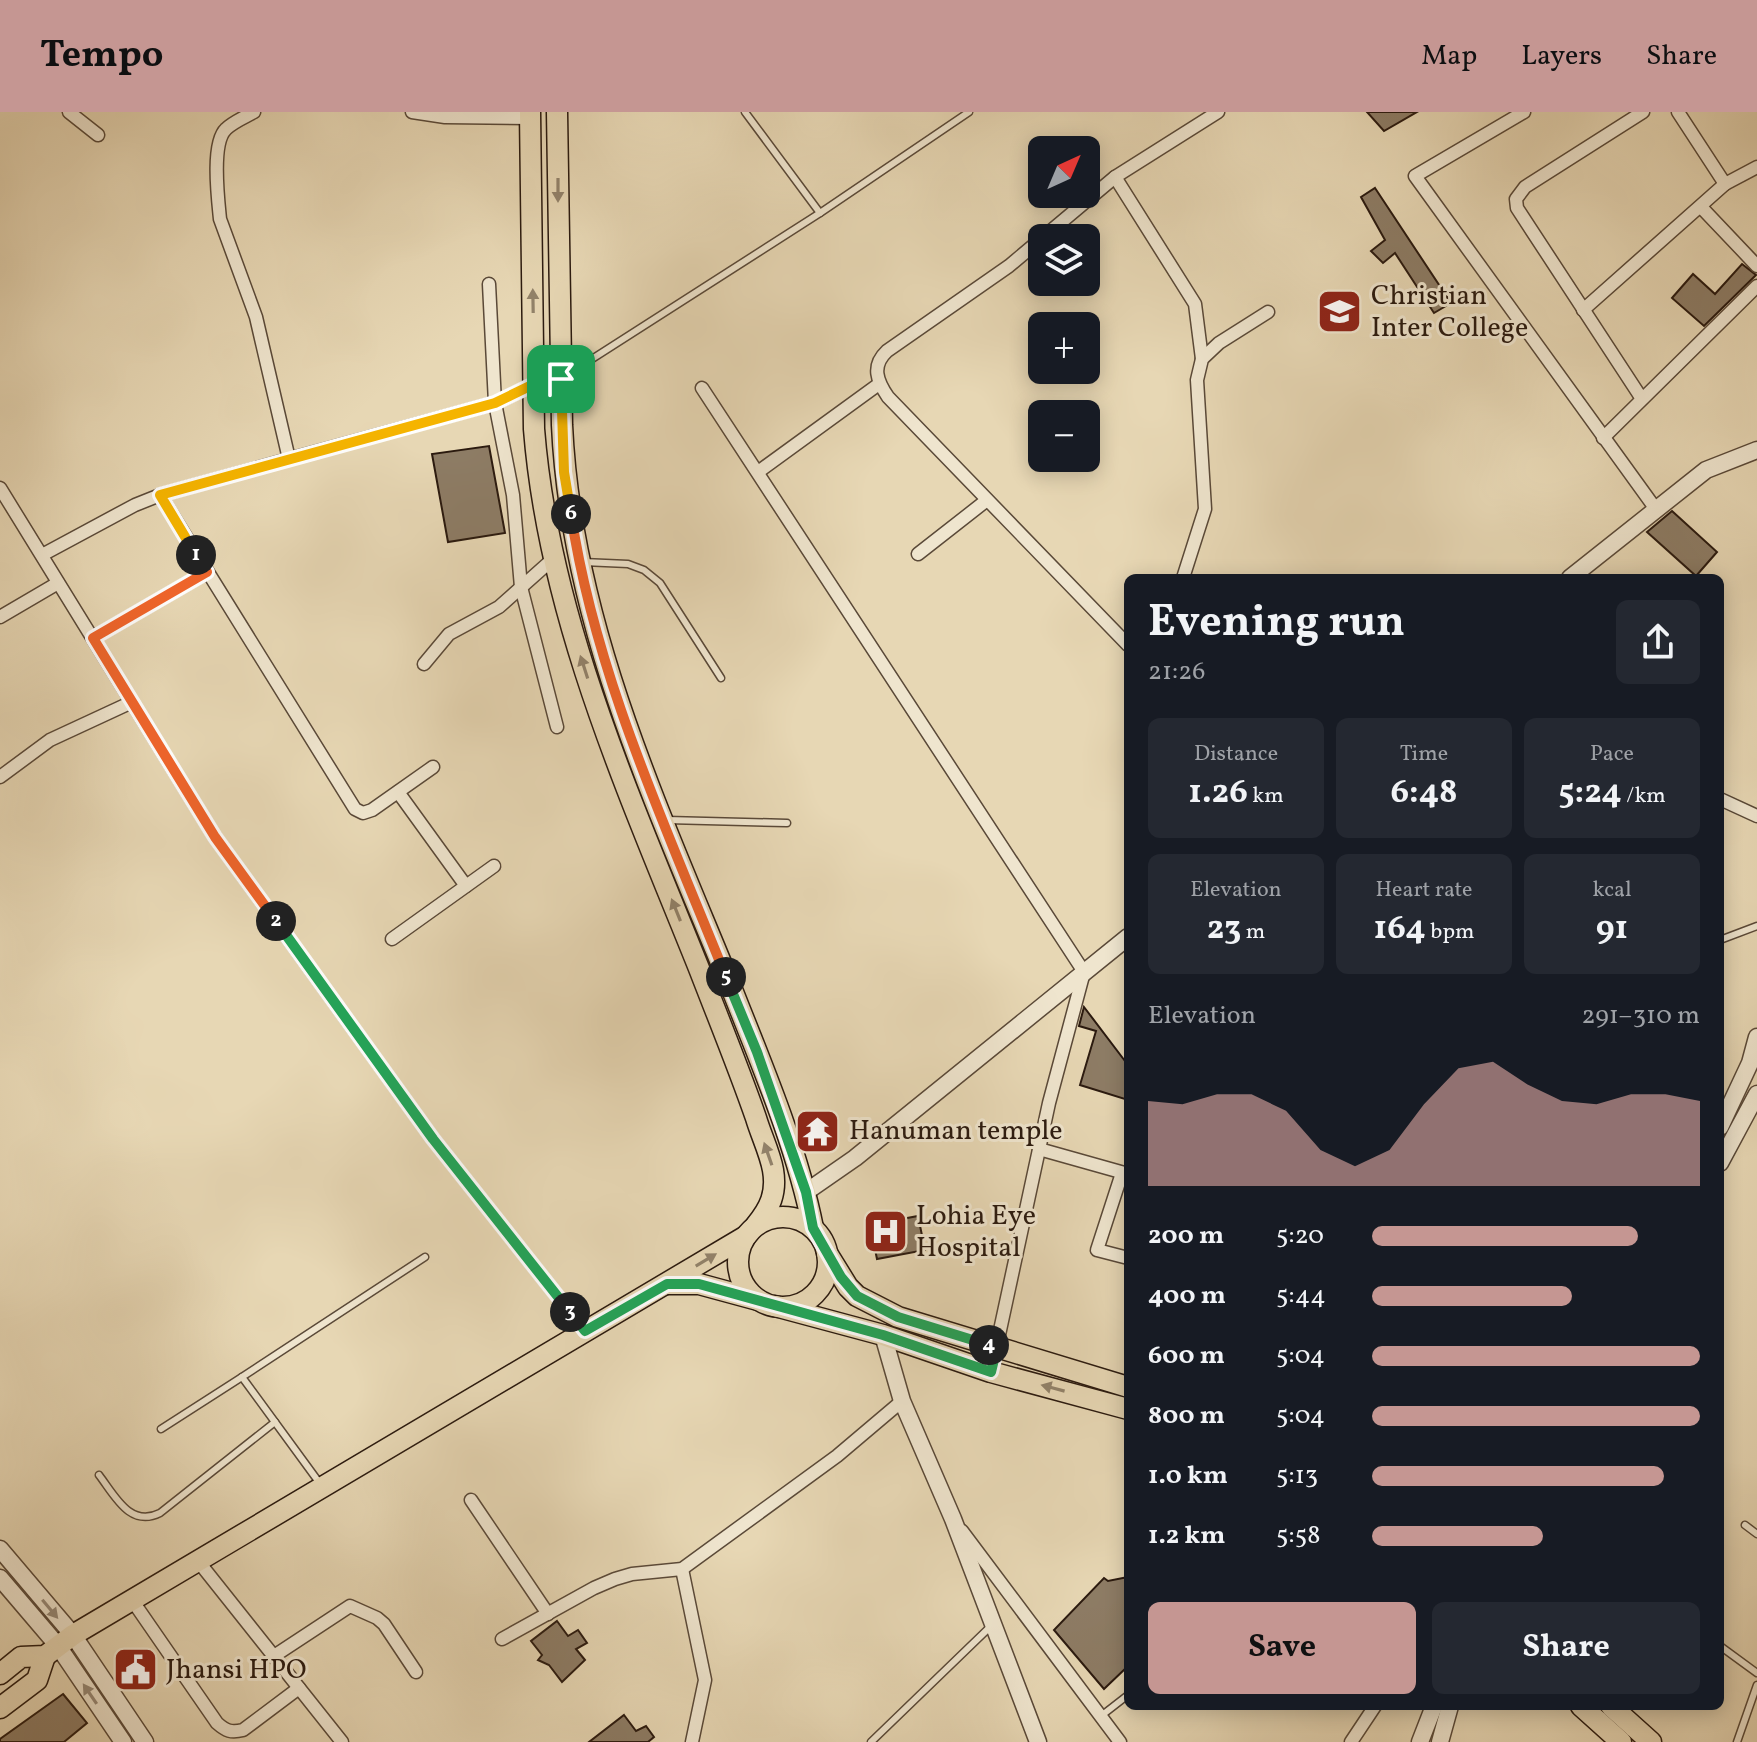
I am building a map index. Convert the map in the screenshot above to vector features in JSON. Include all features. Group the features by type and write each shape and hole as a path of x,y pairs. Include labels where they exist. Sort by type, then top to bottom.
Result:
{"main road":[{"path":"557,112 564,472 581,562 595,623 629,735 757,1052 806,1192 813,1228 848,1287 870,1303 898,1317 1124,1386"},
{"path":"530,115 534,429 538,480 571,625 609,742 740,1071 773,1169 775,1192 769,1209 751,1230 740,1250 738,1265 742,1280 750,1292 769,1303 790,1306 815,1293 824,1281 828,1267 827,1253"},
{"path":"0,1674 21,1657 59,1646 667,1284 770,1219 785,1216 800,1219 813,1228"},
{"path":"667,1284 699,1284 883,1335 991,1372 1124,1408"},
{"path":"0,1708 37,1680 59,1646"},
{"path":"1585,1710 1621,1742"},
{"path":"1615,1710 1651,1742"}],"street":[{"path":"69,112 98,135"},
{"path":"254,112 224,130 218,143 218,201 220,219 265,348 289,459"},
{"path":"412,112 530,115"},
{"path":"1124,641 888,397 879,384 876,368 887,351 1009,266 1115,177 1218,112"},
{"path":"1524,112 1415,176 1655,508"},
{"path":"1642,399 1517,208 1516,199 1525,187 1643,112"},
{"path":"1678,112 1725,184"},
{"path":"1583,310 1725,184 1757,167"},
{"path":"1115,177 1191,296 1199,320 1202,359 1197,380 1205,509 1184,574"},
{"path":"1701,207 1757,266"},
{"path":"489,284 495,403 513,495 521,587 557,727"},
{"path":"1603,438 1757,286"},
{"path":"1202,359 1219,343 1268,312"},
{"path":"42,555 135,505 160,495 495,403 534,384 561,379"},
{"path":"758,472 879,384"},
{"path":"702,388 1084,972 1039,1149 991,1372"},
{"path":"1575,574 1706,470 1757,450"},
{"path":"0,488 224,849 433,1139 585,1331"},
{"path":"160,495 355,809 363,813 372,810 433,767"},
{"path":"918,554 987,500"},
{"path":"424,664 449,634 499,607 554,558"},
{"path":"93,638 207,572"},
{"path":"0,617 58,583"},
{"path":"0,777 50,740 132,702"},
{"path":"398,792 466,886"},
{"path":"1724,801 1757,816"},
{"path":"392,939 494,866"},
{"path":"806,1192 855,1158 1124,940"},
{"path":"1724,1118 1750,1063 1757,1037"},
{"path":"1724,1156 1757,1094"},
{"path":"1039,1149 1124,1174"},
{"path":"1124,1177 1097,1250 1124,1257"},
{"path":"883,1335 902,1401 953,1519 1038,1742"},
{"path":"502,1639 615,1579 632,1574 682,1569 837,1456 902,1401"},
{"path":"471,1500 548,1614"},
{"path":"953,1519 1120,1742"},
{"path":"0,1549 123,1742"},
{"path":"198,1561 342,1742"},
{"path":"682,1569 705,1680 692,1742"},
{"path":"0,1578 145,1742"},
{"path":"132,1600 224,1730 233,1733 243,1730 299,1688"},
{"path":"274,1656 350,1606 384,1624 416,1672"},
{"path":"1351,1742 1372,1710"},
{"path":"1420,1742 1432,1710"},
{"path":"1440,1742 1449,1710"}],"lane":[{"path":"745,112 820,213"},
{"path":"561,379 820,213 969,112"},
{"path":"581,562 628,564 644,570 660,583 721,678"},
{"path":"663,820 787,823"},
{"path":"1724,938 1757,926"},
{"path":"161,1429 425,1257"},
{"path":"242,1377 323,1487"},
{"path":"99,1475 128,1513 138,1518 150,1518 275,1422"},
{"path":"1745,1525 1757,1534"},
{"path":"871,1742 993,1624"},
{"path":"1724,1649 1757,1673"},
{"path":"1737,1742 1757,1685"},
{"path":"1101,1716 1124,1698"}],"building":[{"path":"1367,112 1417,112 1384,131"},
{"path":"1375,188 1451,303 1434,313 1395,253 1383,263 1371,251 1385,240 1361,197"},
{"path":"1742,264 1756,275 1704,326 1672,298 1693,274 1715,294"},
{"path":"489,446 505,533 448,542 432,454"},
{"path":"1672,511 1717,552 1698,574 1694,574 1647,532"},
{"path":"1084,1007 1124,1060 1124,1099 1080,1085 1096,1031 1079,1026"},
{"path":"918,1216 925,1250 877,1259 870,1225"},
{"path":"1104,1578 1108,1581 1124,1578 1124,1670 1104,1689 1054,1630"},
{"path":"557,1621 568,1636 578,1630 587,1643 576,1649 585,1660 562,1682 549,1665 538,1660 542,1655 531,1641"},
{"path":"63,1694 87,1723 64,1742 0,1742 0,1739"},
{"path":"624,1715 636,1731 646,1726 654,1737 648,1742 589,1742"}],"place":[{"name":"Christian Inter College","path":"1340,312"},
{"name":"Hanuman temple","path":"818,1131"},
{"name":"Lohia Eye Hospital","path":"885,1232"},
{"name":"Jhansi HPO","path":"135,1670"}],"route":[{"path":"561,379 564,472 573,531 595,623 629,735 757,1052 806,1192 813,1228 841,1277 857,1296 898,1317 997,1347 991,1372 883,1335 699,1284 667,1284 585,1331 433,1139 215,837 93,638 207,572 160,495 495,403 534,384 561,379"}]}
